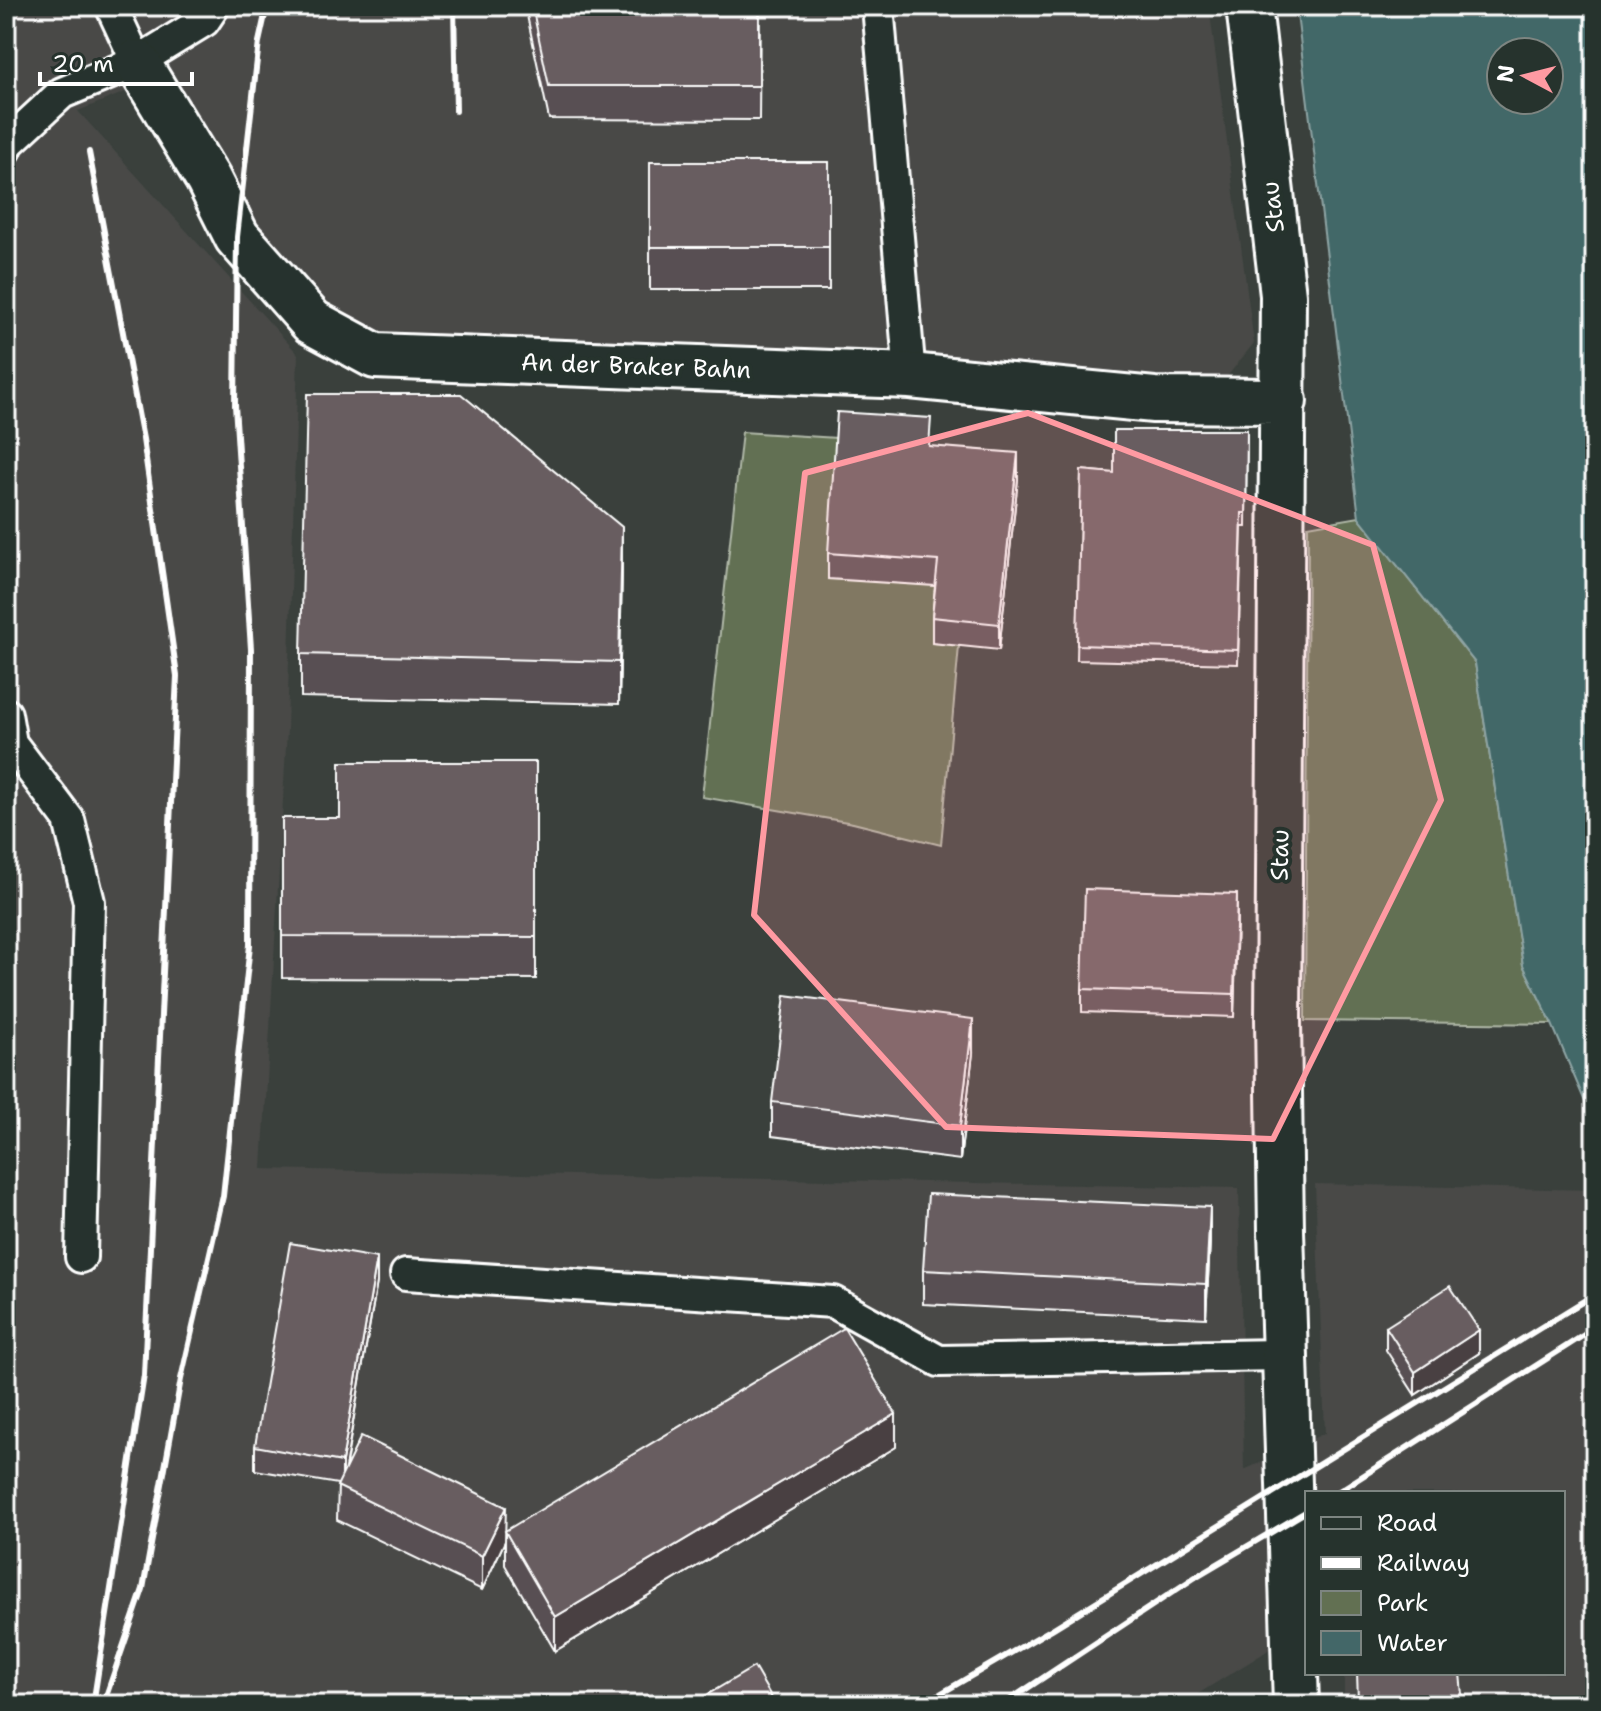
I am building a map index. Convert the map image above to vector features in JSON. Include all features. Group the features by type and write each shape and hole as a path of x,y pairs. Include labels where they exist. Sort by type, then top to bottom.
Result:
{"street":[{"name":"Stau","path":"1249,6 1283,295 1278,1020 1296,1705"},
{"name":"An der Braker Bahn","path":"137,62 208,179 237,237 312,322 375,356 910,376 1154,400 1284,401"}],"lane":[{"path":"111,6 137,62"},
{"path":"6,149 8,143 62,93 137,62 204,21 214,6"},
{"path":"878,6 910,376"},
{"path":"6,714 11,743 69,820 89,902 81,1257"},
{"path":"406,1274 833,1302 939,1361 1285,1355"}],"highlighted area":[{"path":"1028,413 1373,545 1441,800 1273,1139 946,1127 754,915 805,473"}],"shaded area":[{"path":"6,6 1209,6 1254,343 1226,378 385,340 323,310 216,248 133,89 78,111 298,354 287,730 262,1169 1239,1188 1244,1470 1325,1433 1315,1184 1595,1190 1595,1705 1344,1705 1344,1675 1565,1675 1565,1491 1305,1491 1305,1623 1180,1705 6,1705"}],"green space":[{"path":"742,432 837,438 940,572 959,646 941,845 853,823 702,797"},
{"path":"1359,517 1475,663 1523,965 1552,1024 1305,1021 1308,526"}],"water":[{"path":"1296,6 1595,6 1595,1160 1586,1104 1523,965 1475,663 1359,517"}],"building":[{"path":"532,6 759,6 759,86 549,86"},
{"path":"650,162 829,162 829,247 650,247"},
{"path":"307,394 461,394 622,527 619,662 301,654"},
{"path":"837,412 931,418 929,446 1018,453 999,624 932,617 938,561 828,553"},
{"path":"1114,430 1247,430 1238,650 1077,645 1081,470 1114,473"},
{"path":"340,762 536,762 536,937 282,936 282,818 340,818"},
{"path":"1085,889 1237,894 1234,994 1082,989"},
{"path":"785,995 973,1019 960,1126 772,1102"},
{"path":"928,1194 1210,1207 1206,1284 923,1270"},
{"path":"290,1243 377,1258 342,1462 255,1446"},
{"path":"1450,1286 1479,1330 1415,1372 1386,1327"},
{"path":"844,1328 896,1414 555,1617 505,1531"},
{"path":"361,1436 506,1507 482,1556 337,1486"},
{"path":"754,1667 776,1705 690,1705"},
{"path":"1357,1675 1460,1675 1462,1695 1453,1705 1363,1705 1358,1700"}],"railway":[{"path":"103,1705 143,1589 181,1379 223,1196 250,945 251,649 235,405 237,237 259,42 267,6"},
{"path":"454,6 456,111"},
{"path":"89,152 143,439 177,676 144,1375 93,1705"},
{"path":"921,1705 1052,1629 1595,1294"},
{"path":"1339,1491 1595,1328"},
{"path":"1002,1705 1197,1576 1305,1512"}]}
